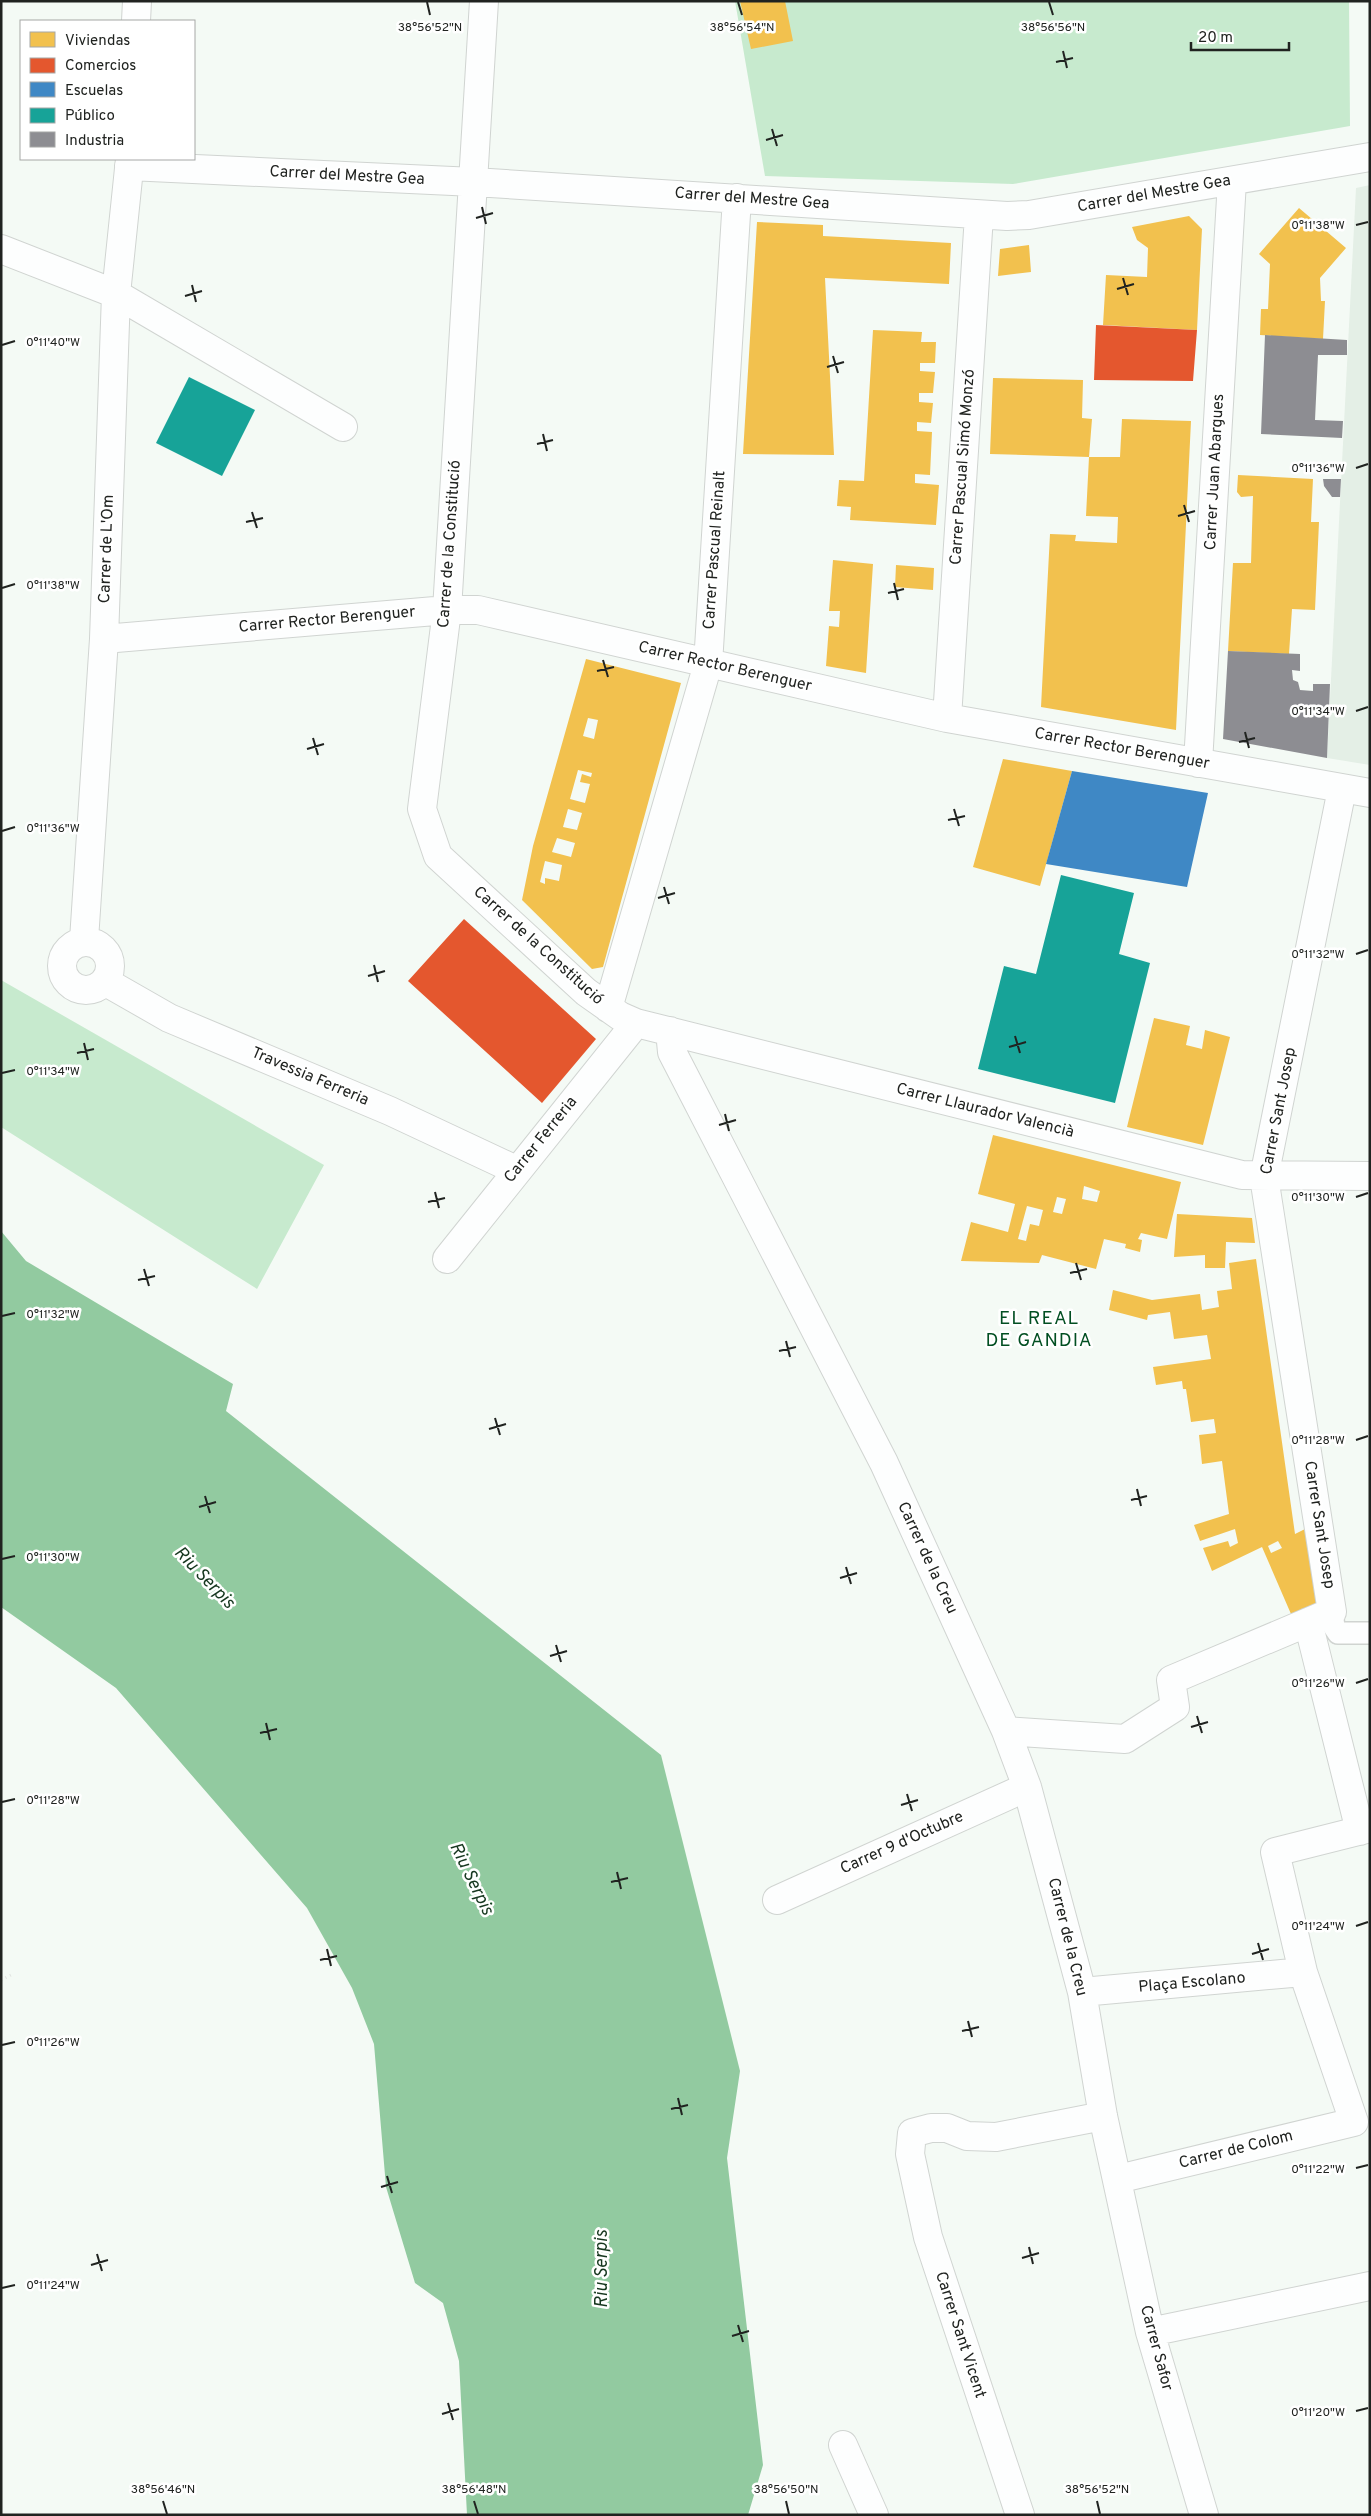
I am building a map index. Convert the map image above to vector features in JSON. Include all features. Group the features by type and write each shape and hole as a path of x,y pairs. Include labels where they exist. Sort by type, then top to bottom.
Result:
{"street":[{"path":"136,20 137,1"},
{"name":"Carrer de la Constitució","path":"484,1 447,610 422,809 438,856 586,992 608,1008"},
{"name":"Carrer del Mestre Gea","path":"130,162 737,198 979,215 1029,215 1370,157"},
{"name":"Carrer de L'Om","path":"84,940 104,640 116,294 130,162"},
{"name":"Carrer Juan Abargues","path":"1198,763 1232,181"},
{"name":"Carrer Pascual Reinalt","path":"608,1008 708,664 737,198"},
{"name":"Carrer Pascual Simó Monzó","path":"947,718 979,215"},
{"path":"1,249 116,294 343,427"},
{"name":"Carrer Rector Berenguer","path":"104,640 447,610 478,610 947,718 1370,793"},
{"name":"Carrer Sant Josep","path":"1332,1612 1264,1176 1342,789"},
{"path":"84,940 103,946 112,964 106,982 88,991 70,985 61,967 67,948 84,940"},
{"name":"Travessia Ferreria","path":"106,982 170,1018 390,1111 516,1170"},
{"name":"Carrer Llaurador Valencià","path":"608,1008 636,1023 1242,1175 1370,1176"},
{"name":"Carrer Ferreria","path":"447,1259 516,1170 636,1023"},
{"name":"Carrer de la Creu","path":"670,1031 672,1052 884,1463 1006,1731 1028,1787 1082,1992 1103,2116 1118,2179"},
{"path":"1006,1731 1125,1739 1175,1707 1171,1680 1332,1612 1334,1627 1338,1632 1370,1632"},
{"path":"1303,1972 1275,1852 1365,1829 1308,1622"},
{"name":"Carrer 9 d'Octubre","path":"777,1900 1028,1787"},
{"name":"Plaça Escolano","path":"1082,1992 1303,1972"},
{"name":"Carrer de Colom","path":"1118,2179 1354,2122 1303,1972"},
{"name":"Carrer Sant Vicent","path":"1020,2515 928,2237 910,2154 912,2133 931,2128 948,2128 968,2136 996,2137 1103,2116"},
{"name":"Carrer Safor","path":"1118,2179 1150,2332 1204,2515"},
{"path":"1150,2332 1370,2286"},
{"path":"843,2445 874,2515"}],"path":[{"path":"1,1980 11,1976"}],"shaded area":[{"path":"735,1 1349,1 1350,126 1013,184 765,176"},
{"path":"1370,185 1370,765 1327,758 1356,188"},
{"path":"1,980 324,1165 257,1289 1,1127"}],"water":[{"name":"Riu Serpis","path":"1,1231 26,1261 233,1384 226,1411 661,1755 740,2071 727,2158 763,2465 748,2515 467,2515 459,2361 443,2303 415,2283 386,2187 374,2044 352,1988 307,1908 116,1688 1,1607"}],"building: Viviendas":[{"path":"740,1 785,1 793,41 751,49"},
{"path":"1299,208 1346,248 1320,278 1321,301 1325,301 1323,339 1260,335 1261,309 1268,309 1270,264 1259,254"},
{"path":"1189,216 1202,229 1197,330 1103,325 1106,275 1147,277 1148,248 1137,240 1132,227"},
{"path":"757,222 823,225 823,236 951,243 949,284 825,278 834,455 743,454"},
{"path":"1029,245 1031,272 998,276 1000,249"},
{"path":"873,330 922,332 921,342 936,342 935,363 920,363 920,371 935,372 933,393 919,393 919,402 933,403 931,423 917,422 917,431 932,432 930,475 915,474 915,483 939,485 936,525 850,520 851,507 837,506 839,480 864,481"},
{"path":"993,378 1083,380 1082,418 1092,419 1089,457 990,454"},
{"path":"1122,419 1191,421 1176,730 1041,707 1050,534 1076,535 1075,541 1117,543 1118,517 1086,516 1089,457 1120,457"},
{"path":"1238,475 1313,479 1311,522 1319,522 1315,610 1292,609 1289,654 1228,651 1233,563 1251,563 1253,496 1241,497 1237,492"},
{"path":"833,560 873,564 866,673 826,666 829,626 839,627 840,611 829,611"},
{"path":"896,565 934,568 933,590 895,587"},
{"path":"586,659 681,683 603,967 592,969 522,900 533,846","holes":["588,718 598,720 594,739 583,736","578,770 592,773 591,777 582,774 580,782 590,784 585,803 570,799","568,809 582,813 577,830 563,827","557,838 575,843 571,857 552,852","545,861 562,865 559,881 545,878 545,884 540,882"]},
{"path":"1003,759 1072,771 1040,886 973,867"},
{"path":"1154,1018 1190,1026 1186,1045 1202,1049 1205,1030 1230,1037 1203,1145 1127,1127"},
{"path":"993,1135 1181,1182 1167,1239 1141,1233 1138,1239 1142,1240 1140,1252 1125,1248 1126,1244 1104,1239 1096,1269 1042,1255 1039,1263 961,1261 971,1222 1008,1232 1015,1204 978,1194","holes":["1084,1186 1100,1191 1097,1202 1082,1199","1057,1197 1066,1199 1062,1214 1053,1212","1027,1206 1043,1210 1039,1226 1030,1224 1026,1241 1018,1239"]},
{"path":"1177,1214 1252,1218 1255,1243 1226,1242 1225,1268 1205,1268 1205,1255 1174,1257"},
{"path":"1256,1259 1295,1534 1307,1528 1321,1601 1291,1614 1262,1547 1212,1571 1203,1548 1228,1541 1230,1547 1238,1543 1235,1529 1200,1541 1194,1525 1229,1514 1222,1461 1202,1464 1199,1435 1216,1433 1214,1419 1191,1422 1186,1389 1183,1389 1182,1381 1156,1385 1153,1367 1211,1359 1207,1335 1174,1339 1170,1312 1148,1315 1147,1320 1109,1310 1113,1290 1152,1300 1200,1294 1202,1310 1219,1307 1217,1291 1232,1289 1229,1263","holes":["1278,1541 1282,1548 1271,1553 1268,1546"]}],"building: Comercios":[{"path":"1096,325 1197,330 1193,381 1094,380"},
{"path":"464,919 596,1039 542,1103 408,981"}],"building: Escuelas":[{"path":"1072,771 1208,793 1187,887 1046,864"}],"building: Público":[{"path":"189,377 255,410 222,476 156,443"},
{"path":"1061,875 1134,893 1119,954 1150,963 1115,1103 978,1069 1004,966 1036,974"}],"building: Industria":[{"path":"1265,335 1347,340 1347,355 1318,355 1315,420 1343,421 1342,438 1261,434"},
{"path":"1323,479 1341,479 1340,497 1332,497 1324,486"},
{"path":"1228,651 1300,654 1300,671 1292,670 1293,680 1298,682 1300,690 1313,691 1313,684 1330,684 1327,758 1223,739"}],"district":[{"name":"EL REAL DE GANDIA","path":"1039,1330"}]}
